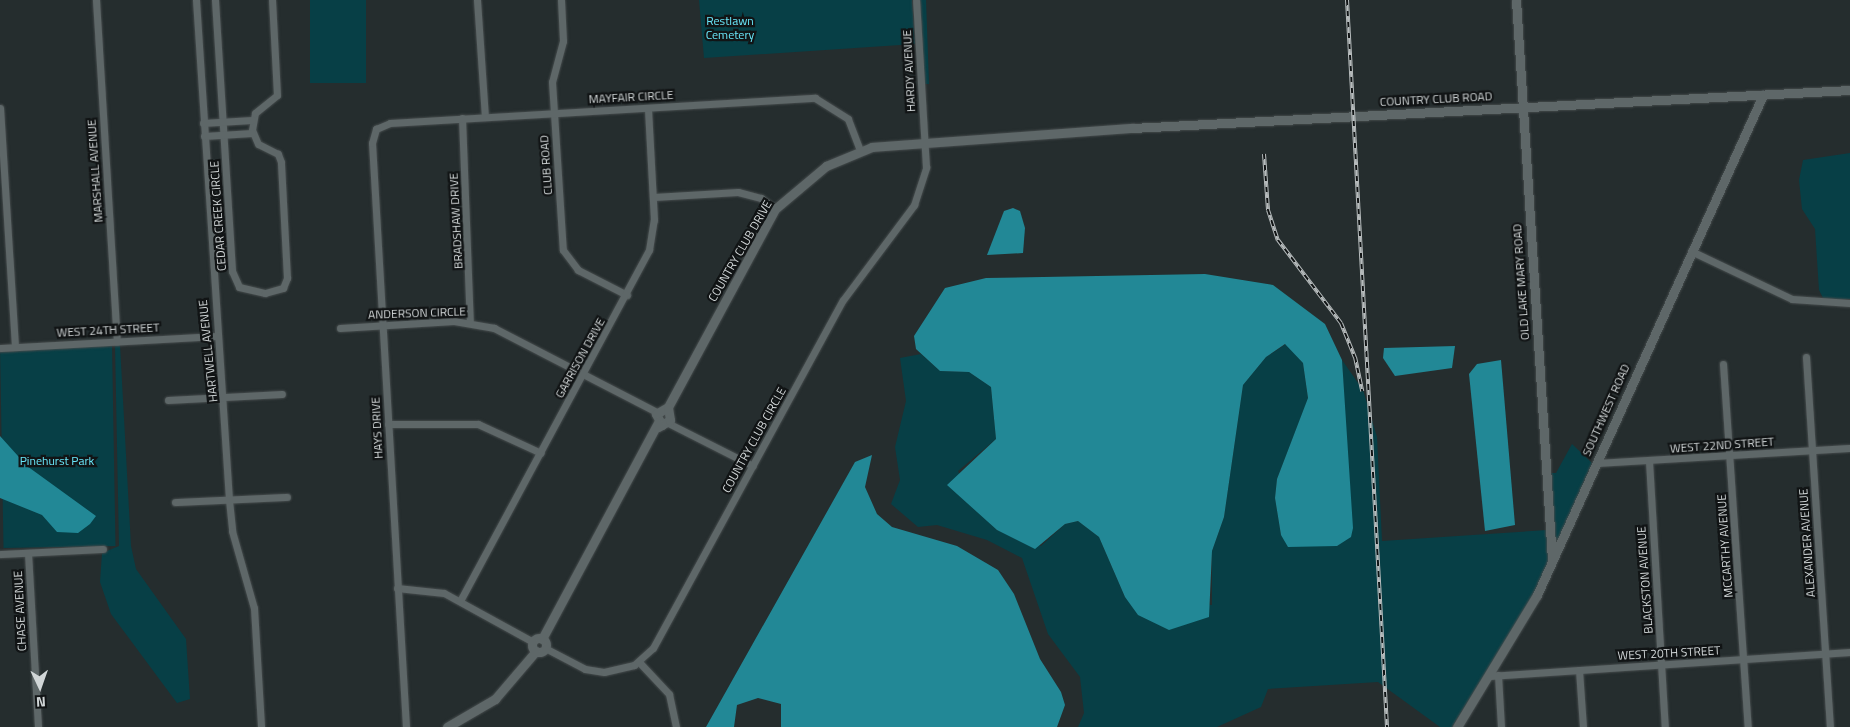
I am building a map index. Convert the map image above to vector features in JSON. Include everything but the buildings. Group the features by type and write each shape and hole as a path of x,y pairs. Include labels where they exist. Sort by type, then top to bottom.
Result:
{"street":[{"name":"MARSHALL AVENUE","path":"96,0 117,341"},
{"name":"HARTWELL AVENUE","path":"196,0 218,336 224,397 229,500 232,531 254,608 261,727"},
{"name":"CEDAR CREEK CIRCLE","path":"215,0 232,271 240,287 265,293 287,284 281,162 278,154 258,144 252,133"},
{"path":"203,123 252,120 277,95 272,0"},
{"path":"477,0 485,117"},
{"name":"CLUB ROAD","path":"561,0 563,41 552,82 563,250 578,270 627,295"},
{"name":"HARDY AVENUE","path":"916,0 924,140"},
{"name":"OLD LAKE MARY ROAD","path":"1516,0 1552,563"},
{"name":"COUNTRY CLUB ROAD","path":"1023,134 1850,90"},
{"name":"SOUTHWEST ROAD","path":"1456,727 1493,676 1522,625 1552,563 1762,95"},
{"name":"MAYFAIR CIRCLE","path":"376,130 390,123 815,98 848,119 860,151"},
{"path":"0,108 15,347"},
{"name":"GARRISON DRIVE","path":"460,601 627,295 649,250 654,197 648,108"},
{"name":"BRADSHAW DRIVE","path":"462,118 470,322"},
{"path":"204,136 252,133 252,120"},
{"name":"HAYS DRIVE","path":"376,130 372,143 406,727"},
{"name":"COUNTRY CLUB DRIVE","path":"538,640 663,417 776,209 808,179 860,151 924,140 1023,134"},
{"name":"COUNTRY CLUB CIRCLE","path":"541,650 585,669 620,670 639,662 653,648 843,300 914,204 926,167 924,140"},
{"path":"654,197 738,192 761,198 776,209"},
{"path":"1691,251 1792,299 1850,302"},
{"name":"ANDERSON CIRCLE","path":"340,328 470,322 517,338 753,466"},
{"name":"WEST 24TH STREET","path":"0,348 218,336"},
{"name":"ALEXANDER AVENUE","path":"1806,357 1830,727"},
{"name":"MCCARTHY AVENUE","path":"1723,364 1748,727"},
{"path":"168,400 282,394"},
{"path":"388,424 478,424 541,453"},
{"name":"WEST 22ND STREET","path":"1596,463 1850,448"},
{"name":"BLACKSTON AVENUE","path":"1648,461 1665,727"},
{"path":"175,502 287,497"},
{"path":"0,554 103,549"},
{"name":"CHASE AVENUE","path":"28,553 38,727"},
{"path":"397,588 432,590 460,601 538,640 541,650 495,699 446,727"},
{"name":"WEST 20TH STREET","path":"1493,676 1850,652"},
{"path":"639,662 669,694 676,727"},
{"path":"1579,670 1583,727"},
{"path":"1493,676 1501,727"}],"green space":[{"path":"310,0 366,0 366,83 310,83"},
{"name":"Restlawn Cemetery","path":"699,0 912,0 915,44 704,58"},
{"path":"920,0 926,0 929,84 924,84"},
{"path":"1850,153 1850,299 1824,300 1819,290 1815,229 1802,209 1799,180 1803,160"},
{"path":"1286,344 1303,363 1308,399 1277,479 1275,498 1281,535 1337,546 1351,536 1342,360 1363,390 1377,437 1382,541 1547,530 1549,561 1532,598 1452,727 1440,727 1378,682 1268,689 1261,707 1217,727 1078,727 1084,713 1080,677 1048,634 1022,558 987,540 937,525 918,527 891,504 900,480 895,447 906,401 900,358 921,354 940,371 969,372 991,387 996,439 958,471 975,509 997,530 1041,546 1065,524 1078,521 1099,537 1125,597 1212,605 1212,551 1224,517 1243,385 1266,357"},
{"name":"Pinehurst Park","path":"112,345 116,546 4,548 0,347"},
{"path":"115,345 120,345 131,546 136,569 186,639 190,699 177,703 111,614 100,582 102,553 119,546"},
{"path":"1572,444 1592,463 1555,548 1551,473 1556,473"}],"shaded area":[{"path":"1013,208 1020,211 1025,228 1023,253 987,255 1004,211"},
{"path":"1205,274 1273,285 1325,324 1342,360 1353,528 1351,537 1337,546 1288,547 1281,535 1275,498 1277,479 1308,398 1303,363 1285,344 1266,357 1243,385 1224,517 1212,551 1209,617 1169,630 1138,615 1125,597 1099,537 1078,521 1065,524 1035,549 997,530 947,485 996,439 991,387 969,372 940,371 916,349 914,336 945,288 986,278"},
{"path":"1455,346 1452,368 1395,376 1383,358 1384,348"},
{"path":"1501,360 1515,525 1485,531 1469,374 1477,364"},
{"path":"0,436 27,466 96,516 90,524 78,533 57,532 42,515 0,498"},
{"path":"872,455 865,487 877,514 892,527 957,546 998,570 1014,594 1040,659 1061,692 1065,705 1057,727 781,727 781,704 758,698 737,705 734,727 706,727 855,462"}],"railway":[{"path":"1347,0 1387,727"},
{"path":"1264,154 1268,210 1278,240 1341,323 1355,357 1362,391"}]}
